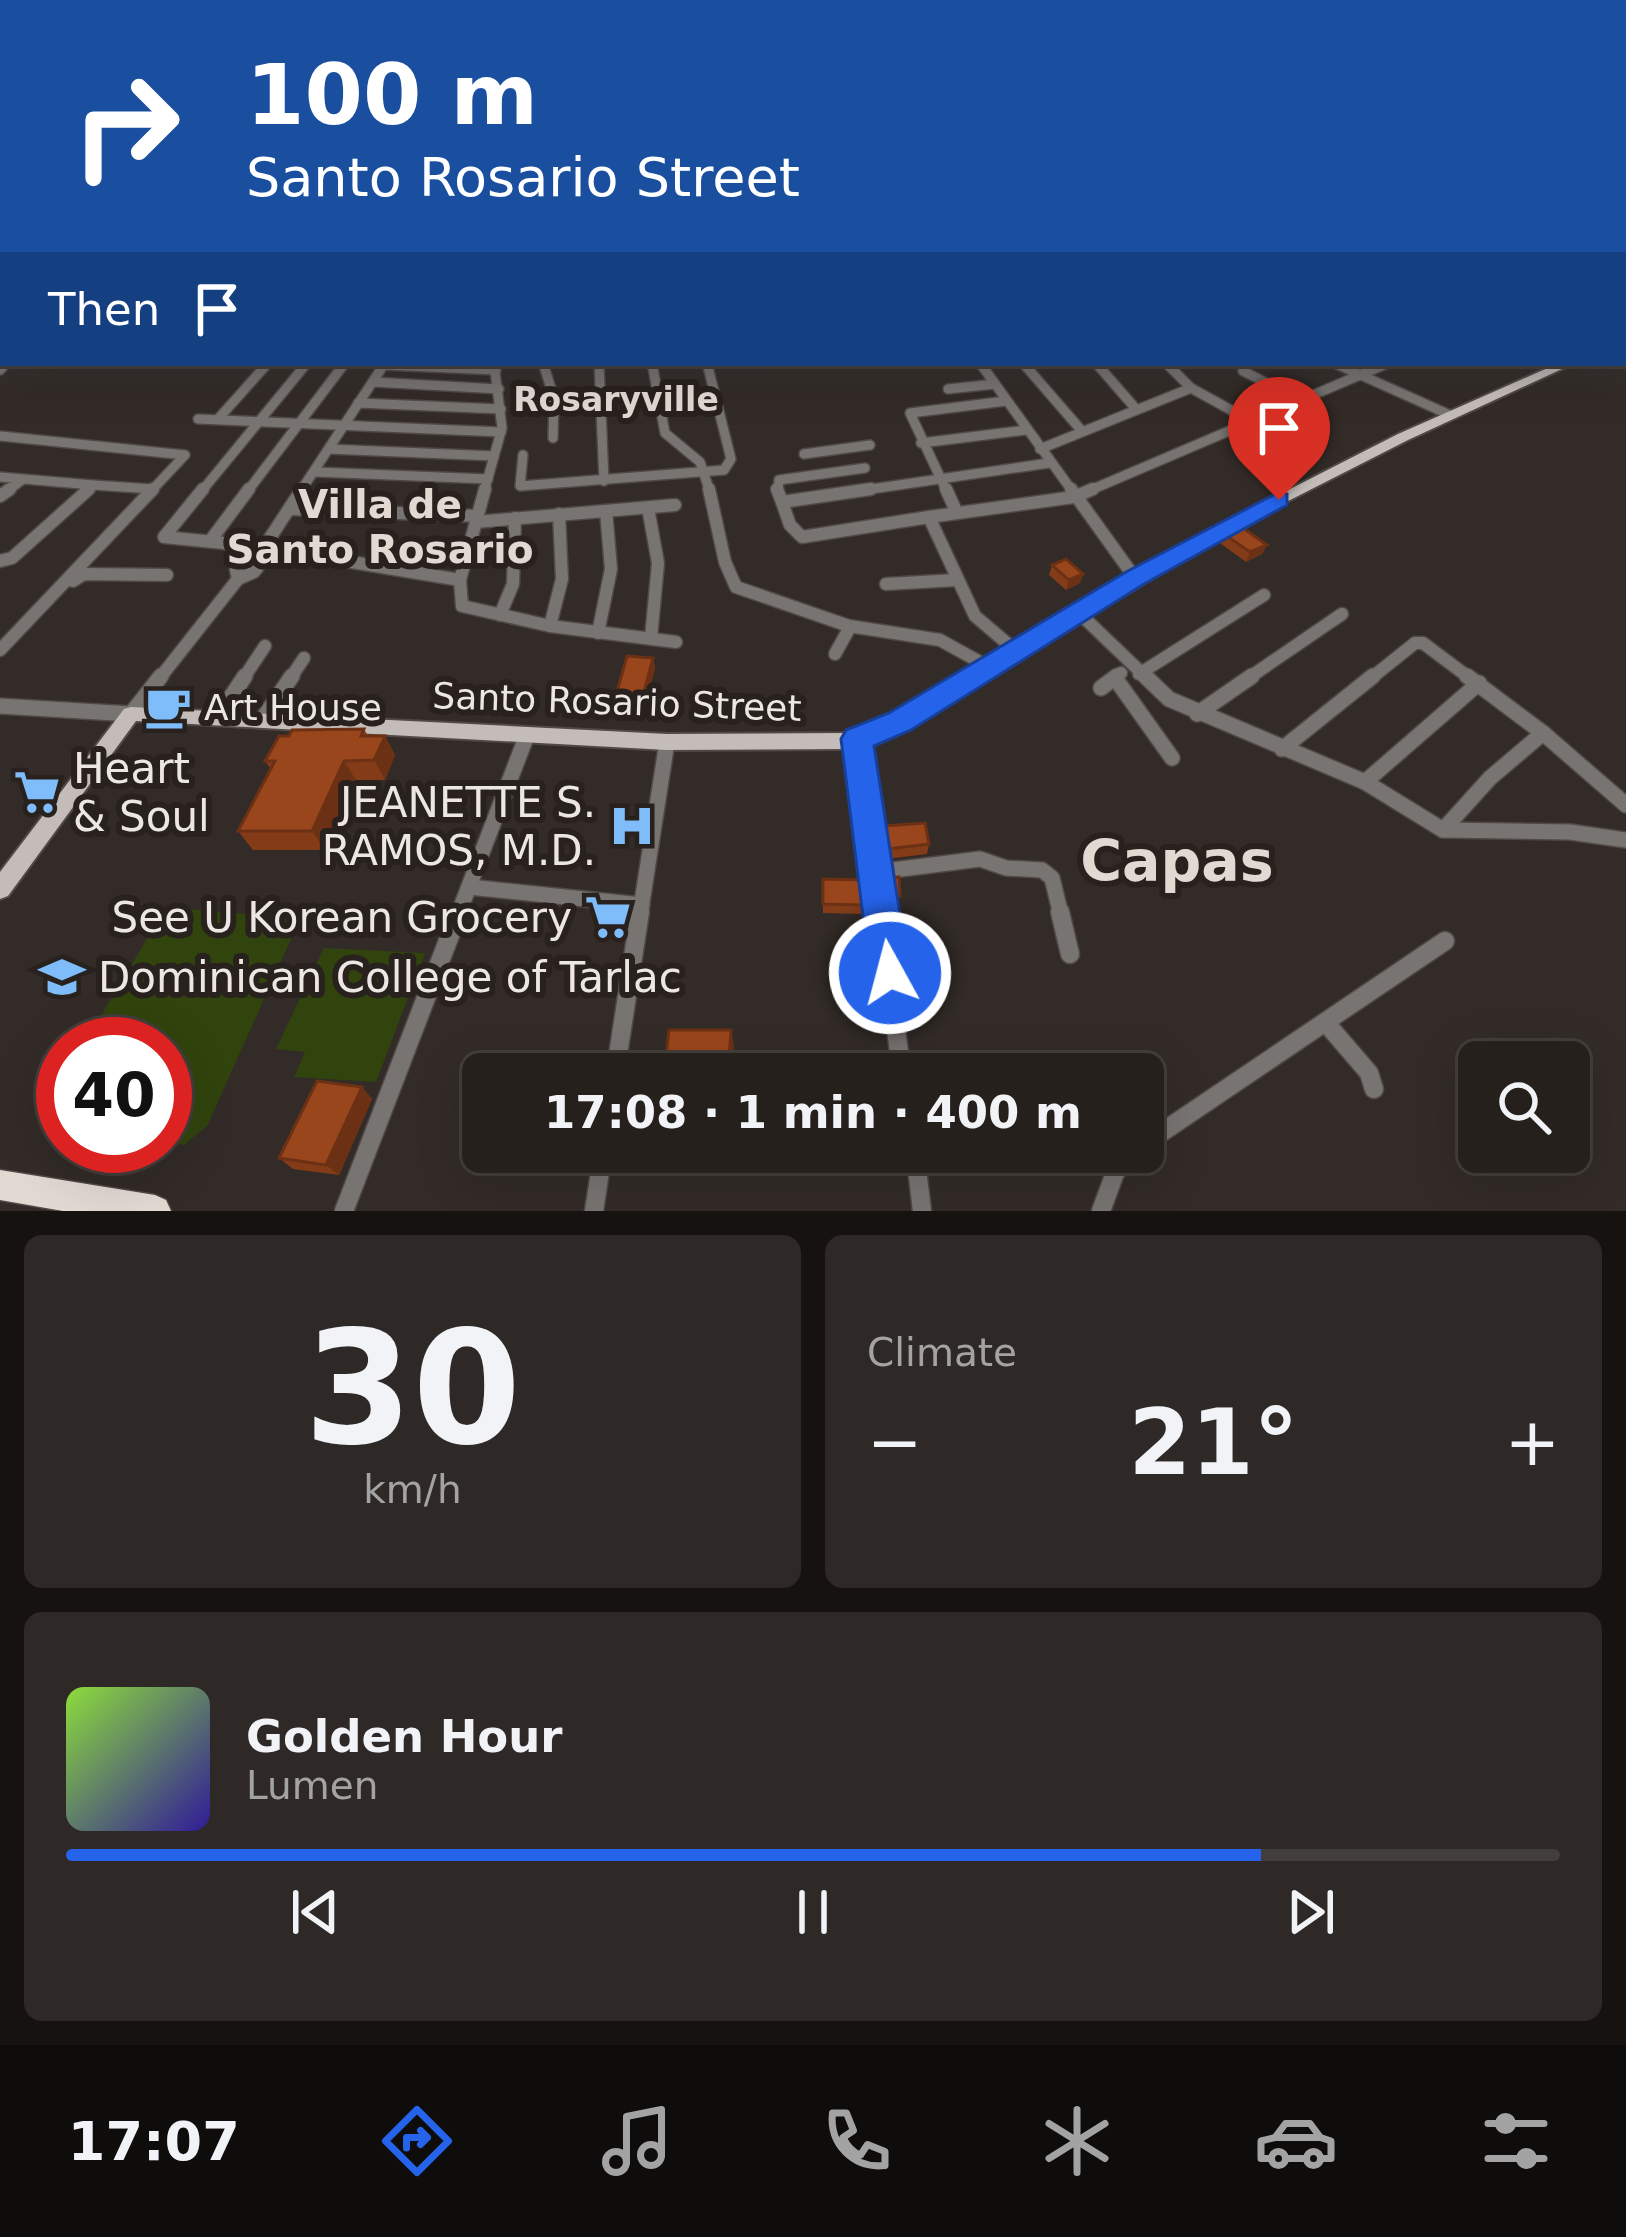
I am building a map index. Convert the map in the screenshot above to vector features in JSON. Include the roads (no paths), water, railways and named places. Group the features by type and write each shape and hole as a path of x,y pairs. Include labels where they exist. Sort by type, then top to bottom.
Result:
{"highway":[{"path":"0,1186 155,1211"}],"main road":[{"name":"Santo Rosario Street","path":"131,714 667,742 857,739 900,722 1234,523 1560,366"},
{"path":"0,889 131,714"}],"street":[{"path":"218,419 265,366"},
{"path":"305,366 163,535 460,580"},
{"path":"210,541 343,366"},
{"path":"131,714 238,579 254,572 263,547 383,366"},
{"path":"495,366 501,432 460,580 462,606 550,626 676,642"},
{"path":"545,366 555,401 554,438"},
{"path":"599,366 604,481"},
{"path":"653,366 664,433 700,462 706,474 724,562 736,587 850,628 938,636 965,648 987,666"},
{"path":"523,455 520,486 724,470 731,459 707,366"},
{"path":"982,366 1135,578"},
{"path":"1026,366 1081,430"},
{"path":"1099,366 1136,409"},
{"path":"1169,366 1191,388 1249,420"},
{"path":"1341,366 1450,415"},
{"path":"865,468 779,480 776,486 796,534 811,538 1074,497 1381,366"},
{"path":"1243,371 1298,399"},
{"path":"373,382 499,389"},
{"path":"948,389 994,384"},
{"path":"1040,448 1191,388"},
{"path":"555,401 604,399"},
{"path":"910,413 1006,401"},
{"path":"358,403 501,410"},
{"path":"901,404 910,413 957,513"},
{"path":"198,419 501,432"},
{"path":"921,442 1026,430"},
{"path":"0,436 185,455 0,650"},
{"path":"804,454 870,445"},
{"path":"329,449 494,456"},
{"path":"831,451 840,471"},
{"path":"782,502 1049,463"},
{"path":"316,472 488,479"},
{"path":"0,477 153,489"},
{"path":"0,496 23,479"},
{"path":"0,560 12,558 93,485"},
{"path":"291,509 477,519 675,505"},
{"path":"648,508 658,563 652,638"},
{"path":"598,633 611,569 606,511"},
{"path":"550,626 562,578 560,514"},
{"path":"929,517 982,626 1015,650"},
{"path":"500,615 513,584 515,518"},
{"path":"57,591 84,574 167,574"},
{"path":"886,584 956,580"},
{"path":"1101,688 1264,595"},
{"path":"1078,612 1168,699 1365,782 1443,830 1570,832 1626,840"},
{"path":"1197,714 1342,614"},
{"path":"835,654 850,628"},
{"path":"1282,749 1415,643 1432,646 1626,805"},
{"path":"217,718 265,646"},
{"path":"262,720 304,658"},
{"path":"1115,678 1172,758"},
{"path":"1365,782 1479,683"},
{"name":"Santo Rosario Street","path":"0,706 131,714"},
{"path":"1443,830 1490,778 1543,733"},
{"path":"344,1211 527,735"},
{"path":"857,739 899,1053"},
{"path":"618,1053 667,742"},
{"path":"877,872 980,860 1006,868 1042,870 1052,878 1070,954"},
{"path":"469,887 642,905"},
{"path":"1164,1130 1445,941"},
{"path":"1326,1023 1369,1073 1374,1090"},
{"path":"594,1211 600,1173"},
{"path":"917,1173 922,1211"},
{"path":"1101,1211 1115,1173"}],"place":[{"name":"Art House","path":"168,707"},
{"name":"Heart & Soul","path":"37,792"},
{"name":"JEANETTE S. RAMOS, M.D.","path":"632,826"},
{"name":"See U Korean Grocery","path":"608,917"},
{"name":"Dominican College of Tarlac","path":"62,977"}],"district":[{"name":"Rosaryville","path":"616,399"},
{"name":"Villa de Santo Rosario","path":"380,526"},
{"name":"Capas","path":"1177,861"}]}
